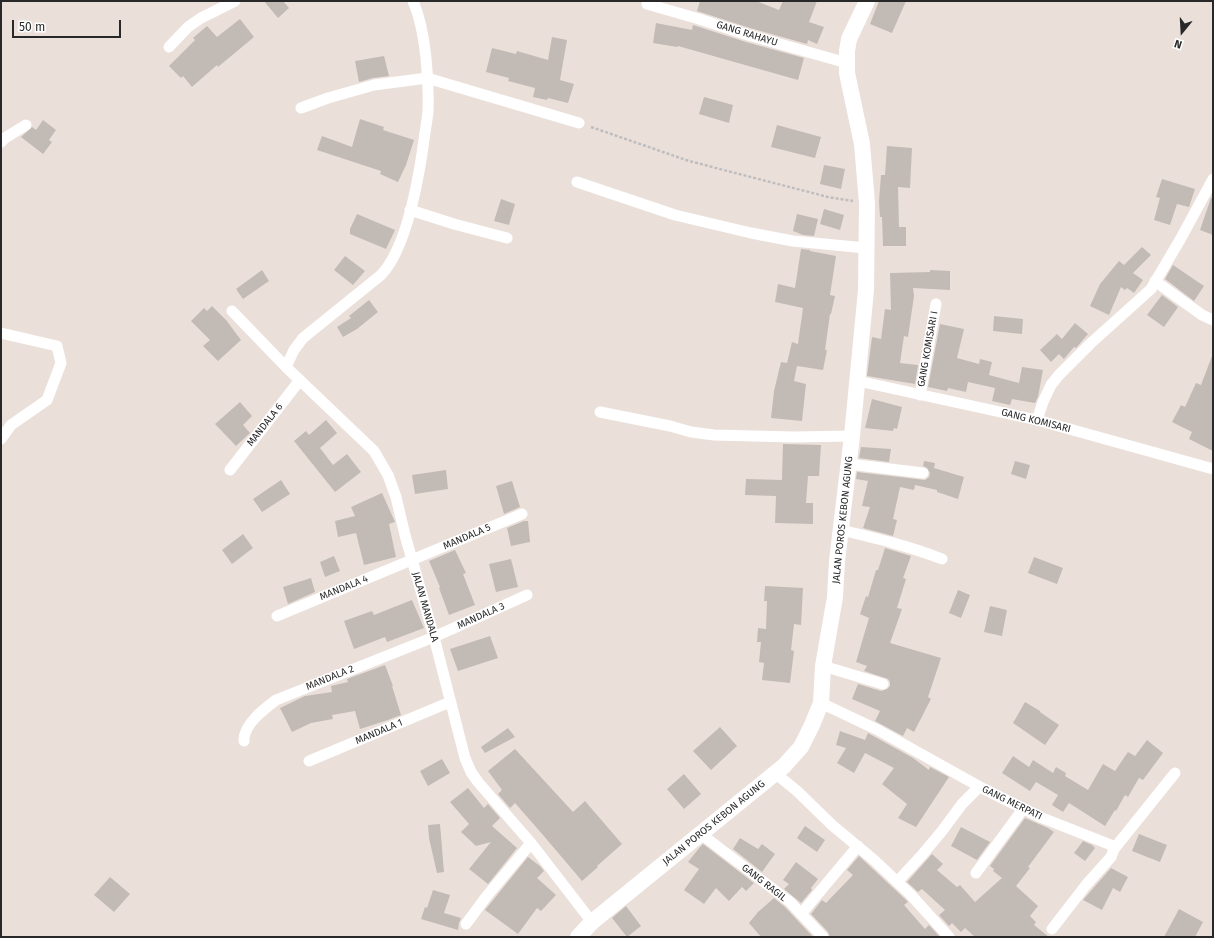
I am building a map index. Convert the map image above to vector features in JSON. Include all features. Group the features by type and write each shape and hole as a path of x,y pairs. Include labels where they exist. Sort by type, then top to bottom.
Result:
{"main road":[{"name":"JALAN POROS KEBON AGUNG","path":"578,937 592,922 784,766 801,748 821,702 824,666 835,597 837,561 858,381 866,290 867,203 862,144 847,73 847,51 849,40 867,1"}],"street":[{"path":"169,47 188,27 201,18 235,1"},
{"path":"286,367 297,344 382,275 396,254 410,210 421,161 428,113 426,58 418,12 413,1"},
{"name":"GANG RAHAYU","path":"647,4 699,19 748,36 847,63"},
{"path":"301,108 328,98 374,85 427,78 579,123"},
{"path":"1,142 26,125"},
{"path":"1037,420 1051,385 1059,375 1091,343 1150,289 1181,238 1213,179"},
{"path":"577,182 675,215 751,233 792,241 866,248"},
{"path":"410,210 454,224 507,238"},
{"path":"1155,281 1213,320"},
{"name":"GANG KOMISARI I","path":"920,394 936,304"},
{"name":"JALAN MANDALA","path":"232,311 286,367 374,451 388,474 396,497 412,561 434,637 465,758 471,772 531,843 592,922"},
{"path":"1,333 57,346 61,363 47,400 11,424 1,439"},
{"name":"MANDALA 6","path":"230,470 300,380"},
{"name":"GANG KOMISARI","path":"858,381 1037,420 1213,469"},
{"path":"600,412 670,426 691,432 714,435 793,437 852,436"},
{"path":"849,464 923,473"},
{"name":"MANDALA 5","path":"412,561 522,514"},
{"path":"841,530 893,542 923,551 942,559"},
{"name":"MANDALA 4","path":"277,616 412,561"},
{"name":"MANDALA 3","path":"434,637 527,595"},
{"name":"MANDALA 2","path":"244,741 244,736 253,720 262,710 276,700 434,637"},
{"path":"824,666 883,684"},
{"name":"MANDALA 1","path":"309,761 450,702"},
{"name":"GANG MERPATI","path":"821,702 878,730 979,787 1040,817 1111,845 1114,849"},
{"path":"775,773 797,791 832,825 858,846 897,882 949,937"},
{"path":"1052,929 1086,885 1111,857 1114,849 1175,773"},
{"path":"897,882 922,856 942,832 962,804 979,787"},
{"path":"976,873 1024,809"},
{"name":"GANG RAGIL","path":"701,834 790,902 823,937"},
{"path":"466,924 486,897 531,843"},
{"path":"801,914 858,846"}],"path":[{"path":"579,123 689,161 828,197 867,203"}],"building":[{"path":"264,1 283,1 289,8 278,18"},
{"path":"700,1 756,1 779,10 783,1 817,1 809,22 824,27 817,44 808,40 807,44 697,11"},
{"path":"879,1 906,1 892,33 870,24"},
{"path":"240,19 254,37 218,67 217,65 192,87 183,76 181,78 169,66 195,40 193,38 207,26 217,37"},
{"path":"656,23 692,30 693,25 804,58 798,80 678,46 653,43"},
{"path":"552,37 567,40 560,80 574,84 568,103 548,98 547,100 533,97 535,88 508,81 509,78 486,72 492,48 516,54 517,51 548,60"},
{"path":"384,56 389,76 359,82 355,61"},
{"path":"704,97 733,105 729,123 699,114"},
{"path":"360,119 384,127 383,130 414,140 406,165 398,182 380,174 381,171 317,150 322,136 352,147"},
{"path":"43,120 56,130 49,140 52,142 43,154 21,137 32,127 36,130"},
{"path":"777,125 821,137 815,158 771,147"},
{"path":"887,146 912,148 910,188 898,187 899,227 906,227 906,246 883,246 882,217 880,217 879,201 881,175 885,175"},
{"path":"824,165 845,169 841,189 820,184"},
{"path":"1162,179 1195,189 1189,207 1177,204 1170,225 1154,220 1160,198 1156,197"},
{"path":"1211,198 1213,198 1213,235 1200,230"},
{"path":"501,199 515,204 509,225 494,221"},
{"path":"824,209 844,215 840,230 820,224"},
{"path":"357,214 395,230 386,249 350,234 350,229"},
{"path":"797,214 818,219 814,236 803,235 793,231"},
{"path":"1142,247 1151,255 1133,273 1143,280 1134,293 1127,288 1125,290 1121,287 1109,315 1090,306 1100,284 1119,261 1124,265"},
{"path":"801,249 836,256 830,295 835,296 830,314 825,350 827,350 823,370 797,366 794,381 806,384 802,421 771,418 774,391 781,362 787,363 792,342 798,344 803,308 775,302 778,284 795,288"},
{"path":"345,256 365,271 353,285 334,270"},
{"path":"1173,265 1204,286 1194,301 1165,279"},
{"path":"262,270 269,281 243,299 236,289"},
{"path":"930,270 950,271 950,290 913,288 914,296 908,337 904,336 900,363 918,365 915,384 867,376 872,337 881,339 885,309 891,310 890,273 930,272"},
{"path":"1162,295 1178,307 1164,327 1147,315"},
{"path":"369,300 378,312 357,329 343,337 337,327 351,318 349,316"},
{"path":"212,306 226,320 241,340 218,361 203,346 210,340 191,321 204,308 207,311"},
{"path":"994,316 1023,319 1022,334 993,331"},
{"path":"1075,323 1088,334 1064,359 1059,354 1051,362 1040,350 1057,334 1062,339"},
{"path":"940,324 964,329 957,358 979,364 980,359 992,362 989,375 1019,383 1022,367 1043,370 1038,397 1035,403 1012,399 1010,405 992,401 995,388 968,382 966,392 948,388 947,391 928,387"},
{"path":"1212,356 1213,451 1189,439 1192,432 1172,422 1181,405 1185,407 1196,383 1201,385"},
{"path":"872,399 902,407 897,429 894,428 893,431 865,428"},
{"path":"240,402 252,416 243,425 250,433 236,446 215,424"},
{"path":"326,420 337,433 320,448 333,465 347,454 361,472 335,492 294,441 306,431 309,435"},
{"path":"783,444 821,445 819,476 808,476 806,503 813,503 813,524 775,523 776,496 745,495 746,479 782,480"},
{"path":"861,447 891,449 889,462 859,458"},
{"path":"924,461 935,463 934,468 964,477 958,499 937,492 937,490 915,485 914,490 900,487 893,519 897,520 893,536 863,528 870,507 862,506 868,481 856,479 857,472 925,480 929,477 930,473 927,468 923,466"},
{"path":"1015,461 1030,465 1026,479 1011,474"},
{"path":"446,470 448,489 415,494 412,475"},
{"path":"281,480 290,494 262,512 253,499"},
{"path":"512,481 520,507 504,514 496,486"},
{"path":"382,493 395,522 389,524 396,557 364,565 356,533 338,537 335,521 355,516 351,507"},
{"path":"524,521 528,521 530,542 511,546 507,528"},
{"path":"243,534 253,548 232,564 222,550"},
{"path":"885,548 911,556 903,578 906,579 897,608 902,609 890,643 941,658 928,697 931,699 914,732 907,728 903,736 875,721 880,711 852,699 858,684 881,691 890,686 888,679 864,671 867,666 856,662 869,618 860,614 866,596 868,597 876,570 878,570"},
{"path":"455,550 466,573 463,574 475,605 449,615 439,588 440,587 429,561"},
{"path":"334,556 340,571 325,577 320,562"},
{"path":"1034,557 1063,568 1057,584 1028,573"},
{"path":"511,559 518,587 496,592 489,564"},
{"path":"311,578 315,592 288,604 283,587"},
{"path":"765,586 803,588 801,625 794,624 791,650 794,651 790,683 762,680 764,663 759,662 761,642 757,642 758,628 766,629 767,601 764,601"},
{"path":"958,590 970,595 961,618 949,613"},
{"path":"412,600 424,628 387,642 385,637 354,649 344,621 372,611 374,615"},
{"path":"990,606 1007,610 1002,636 984,632"},
{"path":"490,636 498,658 458,671 450,649"},
{"path":"385,665 393,686 401,715 360,729 355,711 332,715 333,719 311,723 292,732 280,708 305,696 332,692 331,686 348,682 347,679"},
{"path":"1025,702 1059,725 1045,745 1013,723"},
{"path":"720,727 737,746 711,770 693,751"},
{"path":"508,728 515,737 485,753 481,747"},
{"path":"840,731 865,740 868,733 913,758 929,770 930,767 949,777 916,827 898,818 907,804 882,784 894,768 865,753 854,773 837,763 846,748 836,745"},
{"path":"1147,740 1163,753 1143,780 1139,778 1128,797 1125,795 1105,826 1069,803 1063,812 1052,805 1058,795 1036,782 1030,791 1002,773 1013,756 1029,767 1033,760 1053,773 1056,767 1066,773 1065,776 1088,790 1103,764 1115,771 1128,752 1135,756"},
{"path":"515,749 573,812 585,801 622,844 582,881 515,803 510,808 498,794 502,790 488,771"},
{"path":"442,759 450,773 428,786 420,771"},
{"path":"684,774 701,794 684,809 667,789"},
{"path":"468,788 484,808 488,804 500,818 492,826 517,848 488,884 469,869 491,842 476,846 461,832 469,824 450,802"},
{"path":"1025,818 1054,832 1016,886 1038,906 1030,916 1036,922 1034,925 1049,937 975,937 965,928 961,932 952,923 949,926 939,915 945,910 922,889 918,892 907,882 932,854 943,864 937,870 957,887 960,885 975,902 1002,878 993,871 994,869 990,866"},
{"path":"440,824 444,872 437,873 429,838 428,825"},
{"path":"805,826 825,840 817,852 797,838"},
{"path":"961,827 990,842 977,860 951,846"},
{"path":"1139,834 1167,845 1160,862 1132,851"},
{"path":"740,838 758,849 762,844 775,854 762,872 733,849"},
{"path":"1083,841 1095,848 1085,861 1074,853"},
{"path":"703,844 754,883 746,891 742,887 729,901 716,888 704,904 684,890 699,869 688,862"},
{"path":"859,856 908,902 904,905 925,929 929,925 939,936 830,937 828,932 811,914 822,900 826,903 853,875 847,870"},
{"path":"528,857 544,871 537,878 556,895 541,911 537,908 518,934 485,910"},
{"path":"796,862 818,879 811,888 812,890 801,903 784,889 789,884 783,880"},
{"path":"1111,868 1128,877 1120,892 1113,888 1102,910 1083,900"},
{"path":"110,877 130,894 114,912 94,895"},
{"path":"433,890 450,895 444,913 461,918 458,930 421,919 425,907 427,908"},
{"path":"774,898 785,907 813,937 761,937 749,923 758,912"},
{"path":"626,906 641,926 627,937 612,918"},
{"path":"1179,909 1203,922 1195,937 1164,937"}]}
